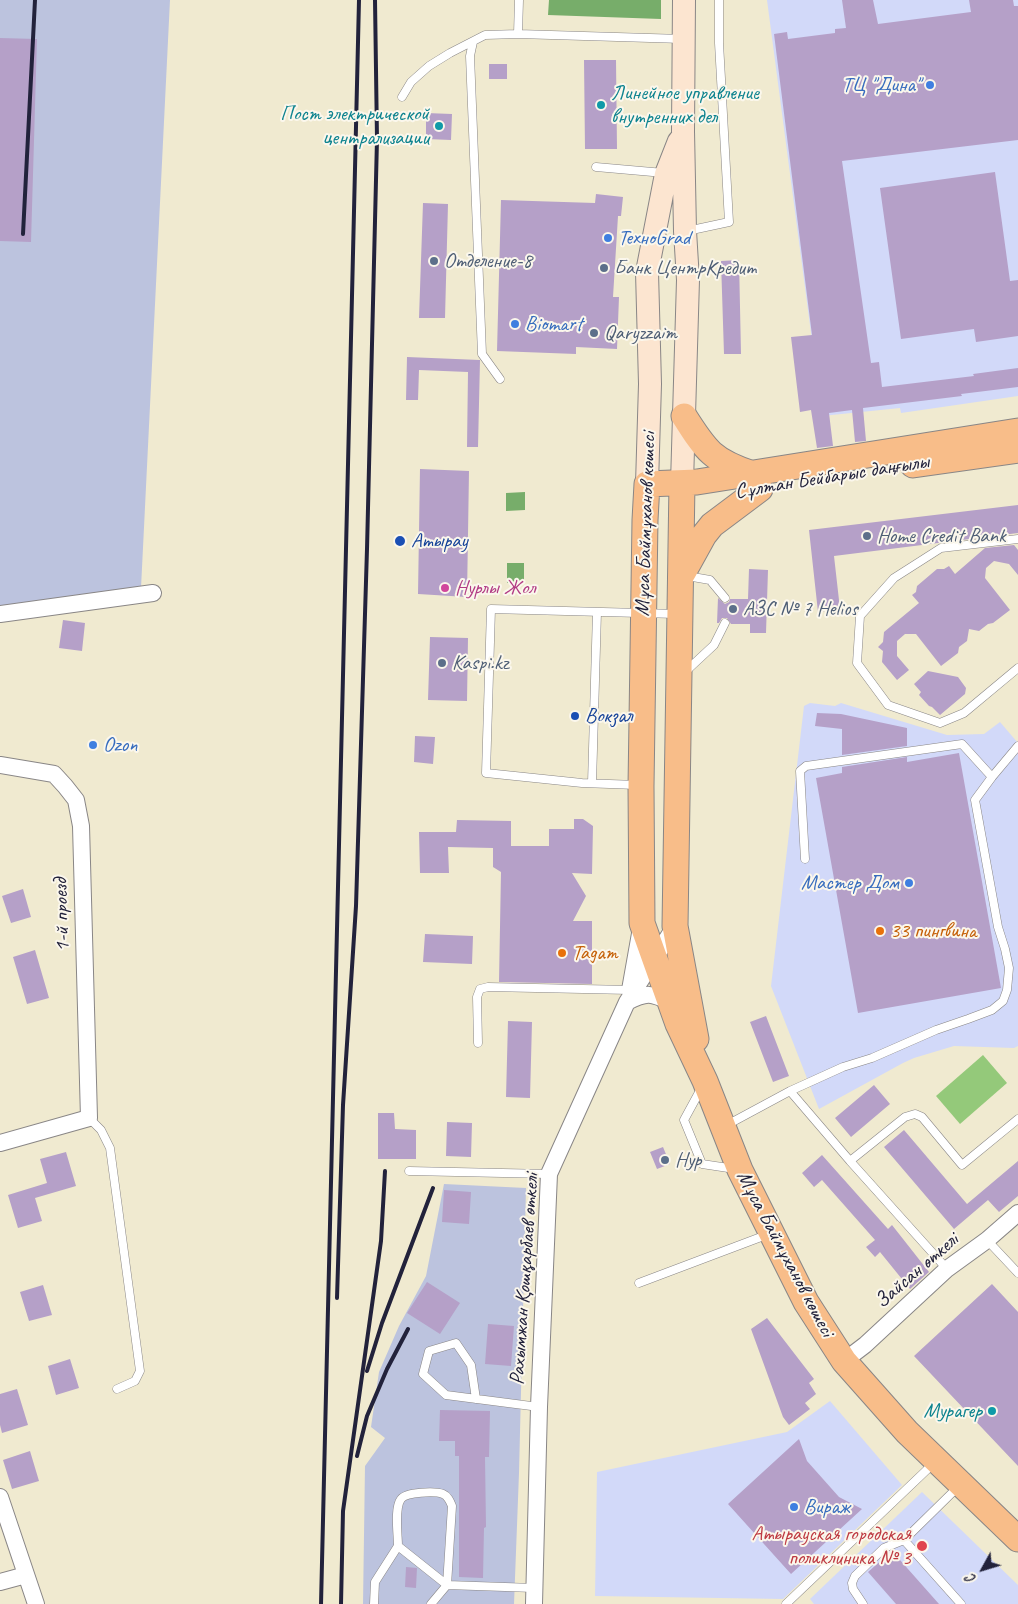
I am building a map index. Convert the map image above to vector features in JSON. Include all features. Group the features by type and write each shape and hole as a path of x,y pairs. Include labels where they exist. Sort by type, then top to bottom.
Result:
{"main road":[{"name":"Мұса Баймұханов көшесі","path":"684,0 683,130 688,280 682,491 675,926 705,1081"},
{"name":"Мұса Баймұханов көшесі","path":"683,130 666,174 647,272 650,384 646,493 641,786 642,923 678,1024 705,1081 740,1170 806,1302 844,1362 907,1432 1018,1539"},
{"path":"647,272 655,262 662,259 678,264 688,280"},
{"path":"682,575 704,535 757,481 711,455 684,416"},
{"name":"Сұлтан Бейбарыс даңғылы","path":"757,481 1018,431"},
{"name":"Сұлтан Бейбарыс даңғылы","path":"646,493 682,491 1018,450"}],"street":[{"path":"0,614 153,593"},
{"name":"1-й проезд","path":"0,765 54,774 76,800 81,826 89,1118"},
{"path":"642,923 628,996 653,994 670,1002"},
{"name":"Рахымжан Қошқарбаев өткелі","path":"534,1596 539,1408 549,1174 628,996 675,926"},
{"path":"0,1143 89,1118"},
{"name":"Зайсан өткелі","path":"844,1362 947,1269 987,1240 1018,1213"},
{"path":"0,1498 36,1604"},
{"path":"0,1582 26,1575"}],"lane":[{"path":"518,34 519,0"},
{"path":"685,231 729,222 718,43 719,0"},
{"path":"402,97 411,82 429,66 485,35 518,34 685,39"},
{"path":"473,42 470,56 482,354 500,379"},
{"path":"596,167 666,174"},
{"path":"1018,539 941,548 894,578 860,616 857,664 888,705 940,723 964,713 1018,668"},
{"path":"682,575 710,580 726,598"},
{"path":"641,786 486,773 491,609 681,614"},
{"path":"592,783 597,612"},
{"path":"680,676 714,645 724,623"},
{"path":"805,858 800,771 806,766 962,744 992,777"},
{"path":"723,1127 790,1091 843,1066 872,1058 936,1030 992,1010 1003,1001 1007,990 1008,968 1005,949 998,927 975,800 1018,746"},
{"path":"478,1043 477,997 480,989 488,987 628,996"},
{"path":"705,1081 684,1120 702,1164 740,1170"},
{"path":"790,1091 947,1269"},
{"path":"850,1161 906,1117 915,1114 922,1117 962,1165 1018,1119"},
{"path":"89,1118 100,1130 110,1148 140,1371 135,1381 117,1390"},
{"path":"409,1170 549,1174"},
{"path":"640,1283 771,1233"},
{"path":"987,1240 1018,1273"},
{"path":"476,1399 471,1365 456,1343 429,1351 423,1374 446,1395 539,1408"},
{"path":"786,1604 937,1460"},
{"path":"863,1604 853,1589 852,1583 855,1576 884,1548 904,1540 962,1483"},
{"path":"374,1604 375,1582 398,1546 398,1509 401,1498 410,1493 442,1493 448,1497 452,1506 447,1585 431,1604"},
{"path":"904,1540 961,1604"},
{"path":"398,1546 447,1585 534,1596"}],"shaded area":[{"path":"0,0 170,0 141,588 0,609"},
{"path":"767,0 1018,0 1018,396 901,413 900,408 822,416"},
{"path":"810,703 835,706 841,703 947,735 984,734 1000,722 1018,743 1018,1046 1014,1048 954,1046 914,1058 819,1109 771,986 804,706"},
{"path":"444,1184 526,1188 514,1604 363,1604 365,1466 385,1438 371,1427 379,1372 399,1326 426,1276"},
{"path":"830,1401 902,1485 783,1599 595,1596 597,1472 787,1432"},
{"name":"Атырауская городская поликлиника № 3","path":"922,1492 1018,1585 1018,1604 814,1604 810,1599"}],"green space":[{"path":"549,0 661,0 661,19 548,15"},
{"path":"525,492 525,510 506,511 506,493"},
{"path":"507,563 524,563 524,583 507,583"},
{"path":"983,1055 1007,1083 960,1124 936,1096"}],"building":[{"path":"842,0 873,0 878,24 971,12 969,0 1013,0 1014,6 1018,6 1018,140 842,161 871,363 879,362 882,387 974,376 973,374 1018,368 1018,387 863,408 866,441 855,442 852,410 829,413 833,446 817,448 811,410 800,412 791,337 812,335 774,34 787,32 788,39 835,33 835,29 846,28"},
{"path":"0,38 37,39 31,242 0,241"},
{"name":"Линейное управление внутренних дел","path":"584,60 616,60 617,149 585,149"},
{"path":"489,64 507,64 507,79 489,79"},
{"name":"Пост электрической централизации","path":"426,113 452,114 451,140 426,139"},
{"path":"995,172 1010,281 1018,280 1018,336 976,342 974,329 901,339 880,188"},
{"path":"596,194 623,197 621,216 618,216 613,297 619,297 617,349 576,347 576,354 497,351 501,200 595,203"},
{"name":"Отделение-8","path":"423,203 448,204 445,318 419,318"},
{"path":"739,260 741,354 724,354 721,261"},
{"path":"407,357 480,360 478,447 467,447 468,372 419,370 418,400 406,400"},
{"path":"420,469 469,471 467,597 418,594"},
{"path":"1018,505 1018,533 834,556 840,609 818,612 809,530"},
{"path":"1014,545 1018,550 1018,575 1009,564 994,561 986,568 985,578 1010,610 979,631 969,629 967,641 959,647 958,653 941,666 916,634 905,634 897,641 897,656 909,670 897,680 882,662 883,651 878,647 883,642 884,632 919,603 912,595 916,592 917,586 937,569 944,569 949,566 955,574 985,548"},
{"path":"749,569 768,570 766,633 750,633 750,624 731,624 727,618 722,618 717,623 718,598 725,604 730,599 748,599"},
{"path":"63,620 85,623 82,651 59,648"},
{"path":"430,637 468,638 467,701 428,700"},
{"path":"928,671 958,677 966,688 965,694 940,715 919,695 921,692 914,684"},
{"path":"817,713 841,714 907,728 907,746 842,755 842,729 815,726"},
{"path":"415,736 435,737 433,764 414,762"},
{"name":"Мастер Дом","path":"959,753 1001,988 858,1013 816,778 842,773 842,767 907,757 907,762"},
{"path":"574,819 583,819 593,826 592,874 572,873 586,896 573,921 592,921 592,984 499,982 501,872 493,867 493,848 448,847 449,873 420,873 419,832 456,832 457,820 511,821 511,846 549,846 549,829 574,829"},
{"path":"23,889 31,917 11,923 2,896"},
{"path":"425,934 473,936 472,964 423,962"},
{"path":"35,950 49,998 27,1004 13,957"},
{"path":"766,1016 789,1076 773,1082 750,1022"},
{"path":"508,1021 532,1022 530,1098 506,1097"},
{"path":"874,1085 890,1104 851,1137 835,1118"},
{"path":"378,1113 394,1113 395,1129 416,1130 416,1159 378,1159"},
{"path":"447,1122 472,1123 471,1157 446,1156"},
{"path":"904,1130 967,1204 1018,1161 1018,1196 999,1212 988,1200 954,1229 884,1147"},
{"path":"663,1147 670,1164 657,1169 650,1152"},
{"path":"66,1152 76,1186 35,1198 42,1221 18,1228 8,1195 47,1183 40,1159"},
{"path":"822,1155 888,1229 892,1225 929,1272 910,1289 880,1252 875,1257 866,1247 875,1240 822,1180 814,1187 802,1173"},
{"path":"444,1190 471,1192 469,1224 442,1222"},
{"path":"427,1282 460,1303 440,1334 407,1313"},
{"name":"Мурагер","path":"992,1284 1018,1312 1018,1466 914,1356"},
{"path":"43,1285 52,1315 29,1321 20,1292"},
{"path":"767,1318 814,1379 809,1383 816,1394 805,1403 810,1409 789,1425 783,1417 751,1329"},
{"path":"488,1324 514,1326 511,1366 485,1364"},
{"path":"70,1359 79,1388 56,1395 48,1366"},
{"path":"17,1389 28,1425 2,1433 0,1425 0,1394"},
{"path":"440,1410 490,1411 489,1457 485,1457 486,1527 484,1528 483,1578 459,1577 459,1456 455,1456 455,1441 439,1441"},
{"name":"Вираж","path":"799,1439 807,1461 839,1497 862,1509 791,1574 728,1504"},
{"path":"30,1451 39,1481 12,1489 3,1460"},
{"name":"Атырауская городская поликлиника № 3","path":"892,1551 939,1604 896,1604 868,1572"},
{"path":"406,1567 417,1568 416,1588 405,1587"}],"railway":[{"path":"23,234 35,0"},
{"path":"321,1604 359,0"},
{"path":"337,1298 343,1105 356,906 367,549 377,139 375,0"},
{"path":"341,1604 343,1511 381,1241 385,1171"},
{"path":"367,1371 382,1323 433,1188"},
{"path":"357,1456 367,1416 387,1369 408,1329"}],"place":[{"name":"ТЦ \"Дина\"","path":"930,85"},
{"name":"Линейное управление внутренних дел","path":"601,105"},
{"name":"Пост электрической централизации","path":"439,126"},
{"name":"ТехноGrad","path":"608,238"},
{"name":"Отделение-8","path":"434,261"},
{"name":"Банк ЦентрКредит","path":"604,268"},
{"name":"Biomart","path":"515,324"},
{"name":"Qaryzzaim","path":"594,333"},
{"name":"Home Credit Bank","path":"867,536"},
{"name":"Атырау","path":"400,541"},
{"name":"Нурлы Жол","path":"445,588"},
{"name":"АЗС № 7 Helios","path":"733,609"},
{"name":"Kaspi.kz","path":"442,663"},
{"name":"Вокзал","path":"575,716"},
{"name":"Ozon","path":"93,745"},
{"name":"Мастер Дом","path":"909,883"},
{"name":"33 пингвина","path":"880,931"},
{"name":"Tagam","path":"562,953"},
{"name":"Нур","path":"665,1160"},
{"name":"Мурагер","path":"992,1411"},
{"name":"Вираж","path":"794,1507"},
{"name":"Атырауская городская поликлиника № 3","path":"922,1546"}]}
